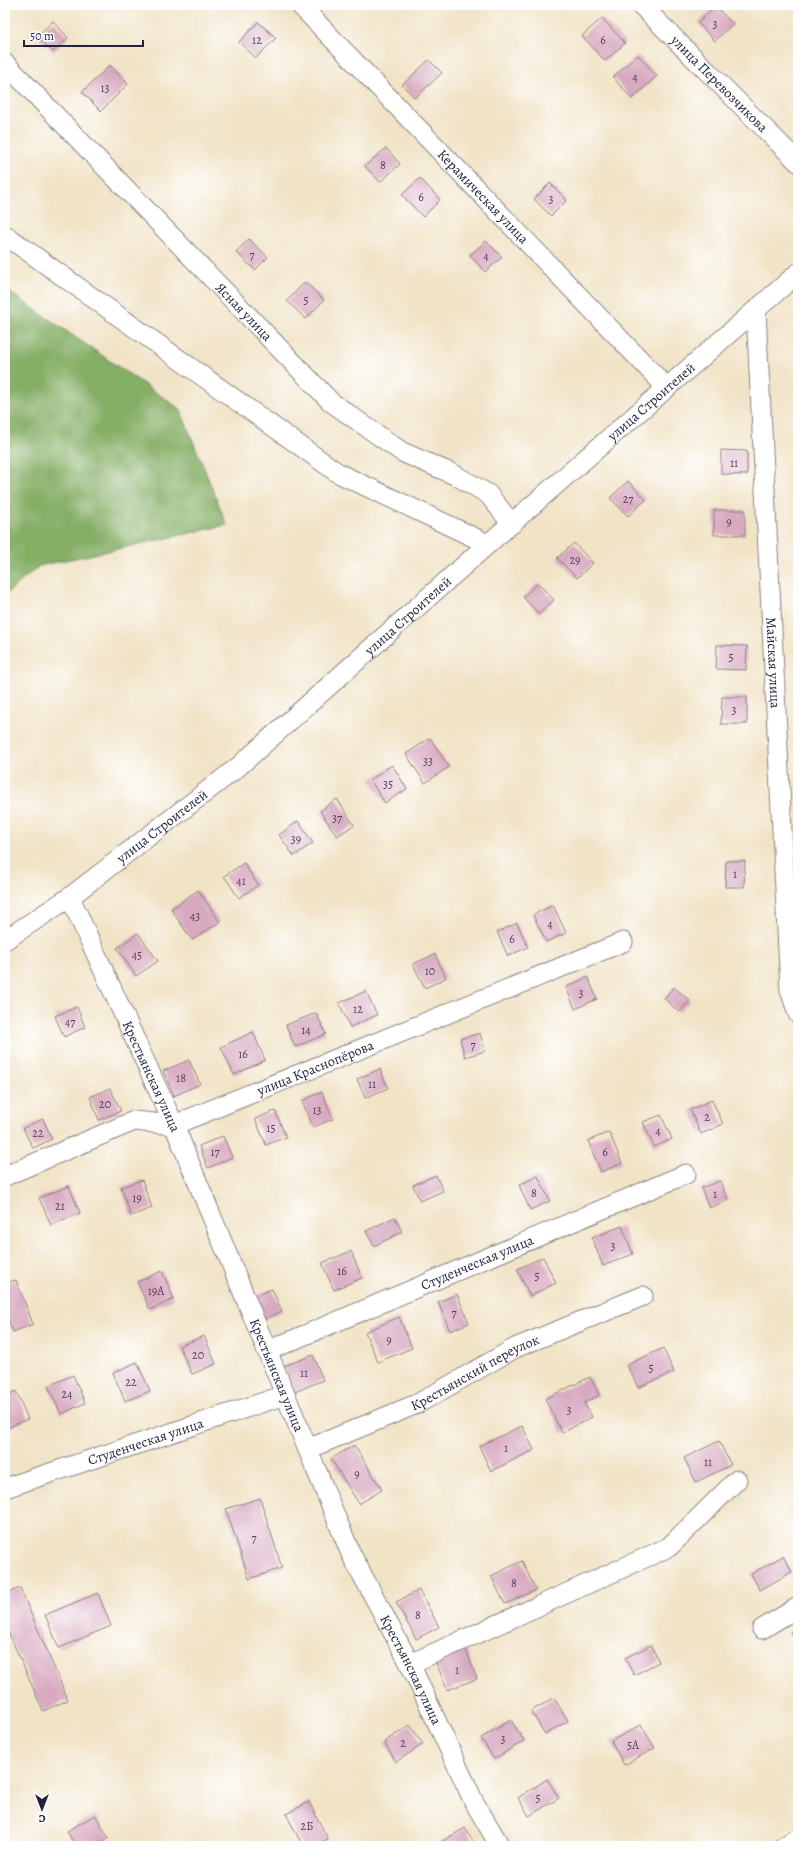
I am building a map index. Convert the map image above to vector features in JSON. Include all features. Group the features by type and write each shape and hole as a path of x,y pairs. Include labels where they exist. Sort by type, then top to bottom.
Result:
{"street":[{"name":"Керамическая улица","path":"300,5 667,388"},
{"name":"улица Перевозчикова","path":"641,5 798,162"},
{"name":"Ясная улица","path":"5,63 331,402 402,452 455,475 488,494 512,524"},
{"path":"5,235 338,473 488,544"},
{"name":"улица Строителей","path":"5,940 70,897 238,767 488,544 798,274"},
{"name":"Майская улица","path":"756,310 790,990 798,1014"},
{"name":"Крестьянская улица","path":"70,897 174,1125 351,1554 410,1664 474,1802 500,1846"},
{"name":"улица Краснопёрова","path":"5,1176 134,1121 174,1125 623,942"},
{"name":"Студенческая улица","path":"267,1351 686,1174"},
{"name":"Крестьянский переулок","path":"308,1449 419,1403 515,1348 643,1296"},
{"name":"Студенческая улица","path":"5,1488 285,1395"},
{"path":"410,1664 669,1547 737,1480"},
{"path":"762,1629 798,1607"},
{"path":"784,1846 798,1838"}],"green space":[{"path":"5,289 180,409 227,525 39,566 5,595"}],"building":[{"path":"715,6 733,24 715,41 698,23"},
{"path":"602,18 625,43 605,61 582,36"},
{"path":"53,21 68,38 53,52 37,36"},
{"path":"258,22 276,38 256,58 239,42"},
{"path":"638,55 657,76 632,99 613,77"},
{"path":"429,60 442,73 415,98 402,85"},
{"path":"110,65 128,84 101,111 82,92"},
{"path":"386,148 400,164 380,182 365,166"},
{"path":"420,178 440,200 423,217 402,195"},
{"path":"550,183 567,200 551,216 534,199"},
{"path":"249,239 268,257 255,270 236,252"},
{"path":"486,241 502,257 485,272 470,255"},
{"path":"305,282 324,300 306,319 287,301"},
{"path":"721,450 747,451 747,475 721,474"},
{"path":"628,481 646,500 628,516 610,498"},
{"path":"714,510 745,510 745,535 714,535"},
{"path":"574,543 593,563 577,578 557,558"},
{"path":"538,583 554,600 539,614 523,597"},
{"path":"717,645 747,646 746,670 716,669"},
{"path":"722,697 747,697 747,724 721,724"},
{"path":"430,738 449,767 425,783 406,754"},
{"path":"392,765 407,789 385,803 370,780"},
{"path":"337,799 354,825 337,836 320,811"},
{"path":"298,821 313,843 294,856 279,835"},
{"path":"726,861 745,861 744,887 725,887"},
{"path":"244,863 258,885 239,898 224,876"},
{"path":"198,890 220,922 192,940 171,909"},
{"path":"553,905 566,933 546,942 533,915"},
{"path":"517,923 528,947 508,956 497,932"},
{"path":"138,933 158,961 136,976 117,948"},
{"path":"435,954 446,978 425,988 413,964"},
{"path":"588,977 597,999 575,1009 566,987"},
{"path":"674,987 690,1001 679,1012 664,998"},
{"path":"366,991 377,1015 350,1027 339,1003"},
{"path":"77,1007 85,1027 64,1037 55,1016"},
{"path":"316,1013 326,1034 295,1047 286,1025"},
{"path":"253,1032 265,1060 234,1075 221,1047"},
{"path":"480,1033 485,1051 465,1057 460,1039"},
{"path":"189,1060 200,1084 174,1096 163,1071"},
{"path":"380,1069 388,1088 365,1098 357,1079"},
{"path":"110,1088 121,1111 99,1120 90,1097"},
{"path":"322,1092 333,1119 313,1127 302,1101"},
{"path":"712,1100 723,1124 701,1134 690,1110"},
{"path":"275,1111 286,1137 266,1145 255,1119"},
{"path":"661,1115 672,1139 654,1147 643,1122"},
{"path":"43,1119 52,1139 33,1148 23,1128"},
{"path":"609,1132 622,1163 601,1172 588,1141"},
{"path":"223,1136 232,1157 208,1168 199,1146"},
{"path":"436,1175 443,1191 420,1201 413,1185"},
{"path":"538,1176 550,1201 530,1210 519,1185"},
{"path":"142,1180 152,1208 131,1216 121,1187"},
{"path":"720,1181 728,1200 709,1208 701,1188"},
{"path":"69,1186 80,1213 51,1225 39,1198"},
{"path":"395,1217 402,1232 374,1246 366,1231"},
{"path":"622,1226 633,1254 603,1266 592,1238"},
{"path":"351,1251 362,1278 334,1290 322,1263"},
{"path":"543,1257 556,1283 530,1296 517,1269"},
{"path":"162,1271 174,1299 150,1310 137,1282"},
{"path":"16,1280 33,1324 13,1332 5,1311 5,1284"},
{"path":"272,1289 282,1311 265,1319 255,1296"},
{"path":"457,1294 469,1323 450,1331 438,1302"},
{"path":"399,1317 412,1348 378,1362 365,1332"},
{"path":"204,1336 216,1364 192,1374 179,1346"},
{"path":"663,1348 674,1372 638,1388 627,1365"},
{"path":"313,1355 323,1380 295,1392 284,1366"},
{"path":"137,1362 150,1391 125,1401 113,1373"},
{"path":"73,1375 85,1403 61,1414 48,1386"},
{"path":"590,1377 599,1395 584,1403 592,1417 562,1433 545,1399"},
{"path":"16,1391 28,1419 5,1429 5,1396"},
{"path":"522,1426 534,1450 491,1471 479,1446"},
{"path":"719,1441 731,1465 696,1482 684,1458"},
{"path":"354,1445 382,1490 359,1504 331,1459"},
{"path":"260,1498 282,1568 249,1579 226,1509"},
{"path":"783,1556 792,1572 760,1590 751,1574"},
{"path":"522,1561 536,1590 505,1604 491,1576"},
{"path":"20,1588 68,1700 43,1711 5,1624 5,1594"},
{"path":"419,1590 439,1627 416,1639 396,1602"},
{"path":"98,1593 111,1626 59,1648 45,1615"},
{"path":"798,1628 798,1645 790,1632"},
{"path":"651,1645 659,1662 634,1675 625,1658"},
{"path":"466,1650 477,1679 447,1690 436,1662"},
{"path":"554,1698 568,1721 545,1734 531,1711"},
{"path":"511,1720 524,1741 494,1759 481,1738"},
{"path":"410,1725 423,1744 396,1762 384,1742"},
{"path":"641,1725 655,1748 624,1765 611,1741"},
{"path":"547,1779 559,1798 529,1816 518,1798"},
{"path":"309,1802 328,1839 313,1846 303,1846 286,1814"},
{"path":"95,1815 109,1838 95,1846 75,1846 67,1831"},
{"path":"465,1828 476,1846 434,1846"}]}
